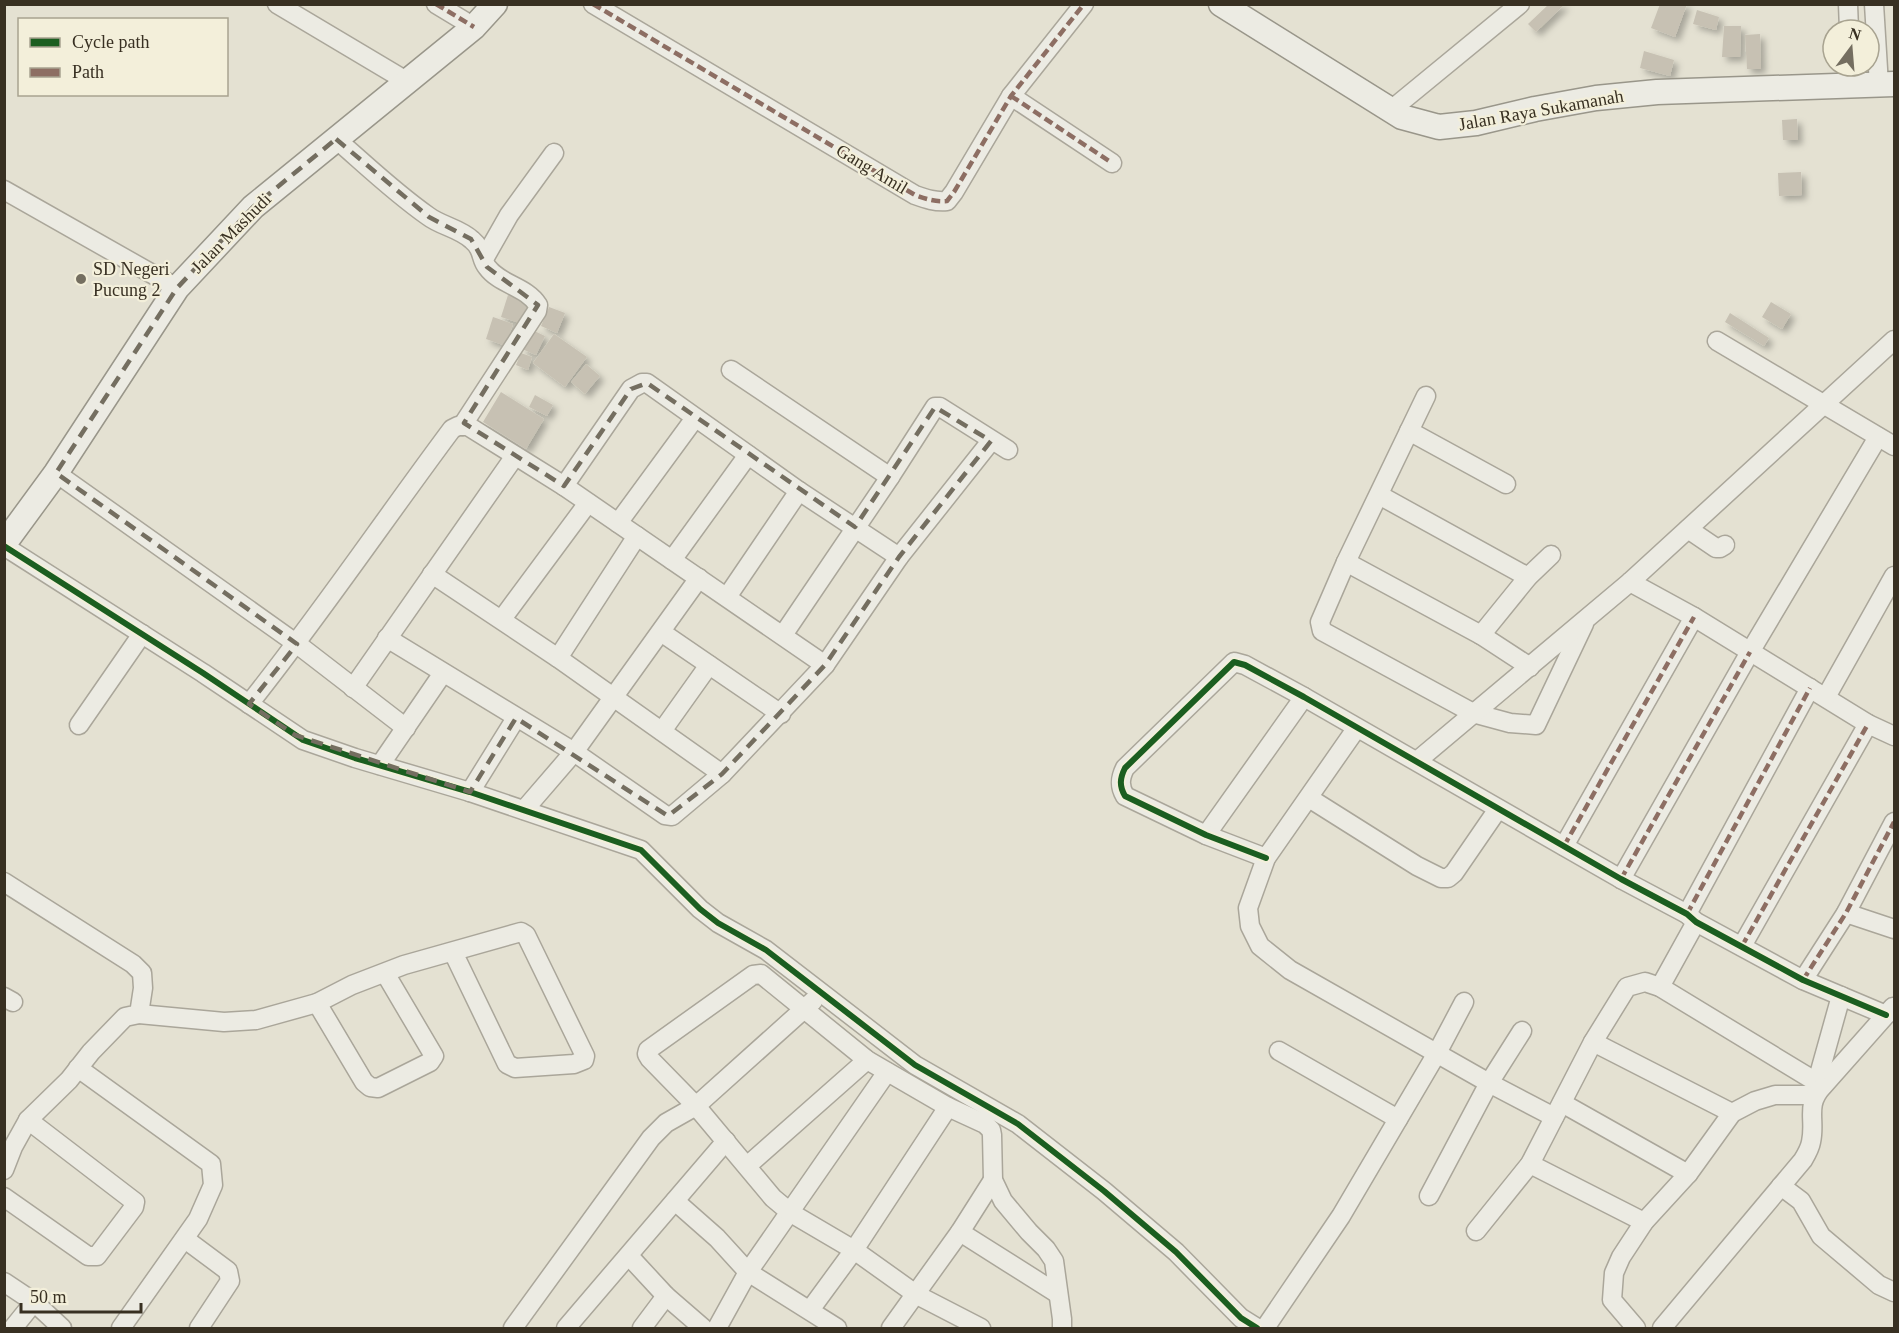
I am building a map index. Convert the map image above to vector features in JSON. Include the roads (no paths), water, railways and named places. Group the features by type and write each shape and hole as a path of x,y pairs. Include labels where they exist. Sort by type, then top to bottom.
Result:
{"street":[{"path":"277,4 408,82"},
{"path":"436,4 474,27"},
{"name":"Jalan Mashudi","path":"4,545 56,473 177,288 253,207 474,27 495,4"},
{"name":"Gang Amil","path":"593,4 927,200 947,201 1011,96 1084,4"},
{"name":"Jalan Raya Sukamanah","path":"1221,4 1402,117 1439,127 1476,123 1596,98 1827,78"},
{"path":"1391,110 1520,4"},
{"path":"1874,4 1887,84"},
{"name":"Jalan Raya Sukamanah","path":"1860,78 1887,84"},
{"path":"1011,96 1112,163"},
{"path":"336,139 392,189 429,217 471,239 481,249 487,267 504,280 524,290 537,302 538,307 462,426"},
{"path":"484,259 509,215 554,153"},
{"path":"4,190 177,288"},
{"path":"1621,879 1750,652 1886,441 1717,342"},
{"path":"1417,761 1630,582 1823,404 1891,348"},
{"path":"731,370 890,477"},
{"path":"564,486 631,389 637,384 647,383 799,491 899,557"},
{"path":"1426,396 1346,562 1320,622 1322,631 1473,713 1530,726 1536,725 1587,617"},
{"path":"783,635 935,407 940,407 1008,450"},
{"path":"618,523 695,418"},
{"path":"249,704 297,644 373,535 452,429 462,426 468,426 564,486 825,665"},
{"path":"1409,431 1506,484"},
{"path":"387,638 573,752 668,816 672,816 723,774 825,665 899,557 991,441"},
{"path":"672,560 748,455"},
{"path":"353,688 515,456"},
{"path":"56,473 297,644 406,728"},
{"path":"727,597 799,491"},
{"path":"1379,495 1528,577"},
{"path":"502,619 588,503"},
{"path":"1688,529 1716,548 1725,545"},
{"path":"558,658 637,536"},
{"path":"4,545 303,740 470,792 641,850 700,909 766,950 915,1065 1018,1124 1104,1191 1176,1252 1241,1318 1257,1329"},
{"path":"1481,635 1528,577 1551,555"},
{"path":"1346,562 1481,635 1530,667"},
{"path":"432,574 502,619 723,774"},
{"path":"1826,697 1894,576"},
{"path":"524,810 573,752 699,578"},
{"path":"1630,582 1694,617 1868,724 1894,736"},
{"path":"1564,846 1694,617"},
{"path":"661,632 781,714"},
{"path":"79,725 142,634"},
{"path":"1266,858 1206,835 1125,796 1120,784 1125,768 1234,662 1245,665 1304,697 1356,729 1417,761 1621,879 1803,980 1841,996 1890,1010 1818,1088 1775,1095 1755,1101 1732,1113 1688,1174 1644,1222 1616,1266 1612,1300 1636,1329"},
{"path":"662,731 709,665"},
{"path":"380,765 443,673"},
{"path":"1660,987 1691,918 1809,688"},
{"path":"1206,835 1304,697"},
{"path":"470,792 516,718"},
{"path":"1742,946 1868,724"},
{"path":"1356,729 1266,858 1248,908 1250,926 1260,946 1290,970 1489,1083 1558,1110 1688,1174"},
{"path":"1309,798 1417,866 1441,878 1448,878 1454,873 1498,809"},
{"path":"1803,980 1888,848 1894,822"},
{"path":"4,882 127,960 142,973 140,1002 28,1120 13,1147 4,1170"},
{"path":"1846,913 1894,929"},
{"path":"140,1002 234,1022 256,1020 317,1003 352,985 435,955 523,933 585,1056 584,1060 574,1065 515,1068 507,1064 453,952"},
{"path":"317,1003 364,1082 370,1087 378,1088 430,1062 435,1056 385,973"},
{"path":"981,1329 917,1294 854,1250 790,1213 773,1198 696,1106 650,1059 647,1054 648,1050 756,974 761,974 867,1060 948,1107 985,1124 991,1130 993,1180 1003,1201 1054,1261 1059,1325"},
{"path":"1476,1232 1530,1164 1593,1042 1627,987 1645,982 1660,987 1818,1088"},
{"path":"513,1329 651,1138 666,1123 696,1106 820,993"},
{"path":"1662,1329 1803,1160 1811,1143 1811,1106 1818,1088 1841,996"},
{"path":"1265,1329 1341,1216 1437,1053 1464,1002"},
{"path":"1429,1196 1489,1083 1522,1031"},
{"path":"1593,1042 1732,1113"},
{"path":"1279,1051 1398,1119"},
{"path":"747,1166 867,1060"},
{"path":"78,1068 211,1164 213,1185 198,1219 121,1329"},
{"path":"717,1329 748,1272 887,1071"},
{"path":"810,1310 854,1250 948,1107"},
{"path":"4,1197 92,1257 97,1256 134,1207 135,1202 132,1199 28,1120"},
{"path":"566,1329 726,1141"},
{"path":"1530,1164 1644,1222"},
{"path":"891,1329 960,1232 993,1180"},
{"path":"1781,1186 1801,1201 1821,1236 1879,1285 1894,1292"},
{"path":"675,1201 717,1238 748,1272 837,1329"},
{"path":"960,1232 1058,1294"},
{"path":"185,1239 228,1271 230,1281 199,1329"},
{"path":"628,1256 702,1329"},
{"path":"4,1282 34,1302 62,1329"},
{"path":"642,1329 666,1296"},
{"path":"13,1329 34,1302"}],"place":[{"name":"SD Negeri Pucung 2","path":"81,279"}]}
